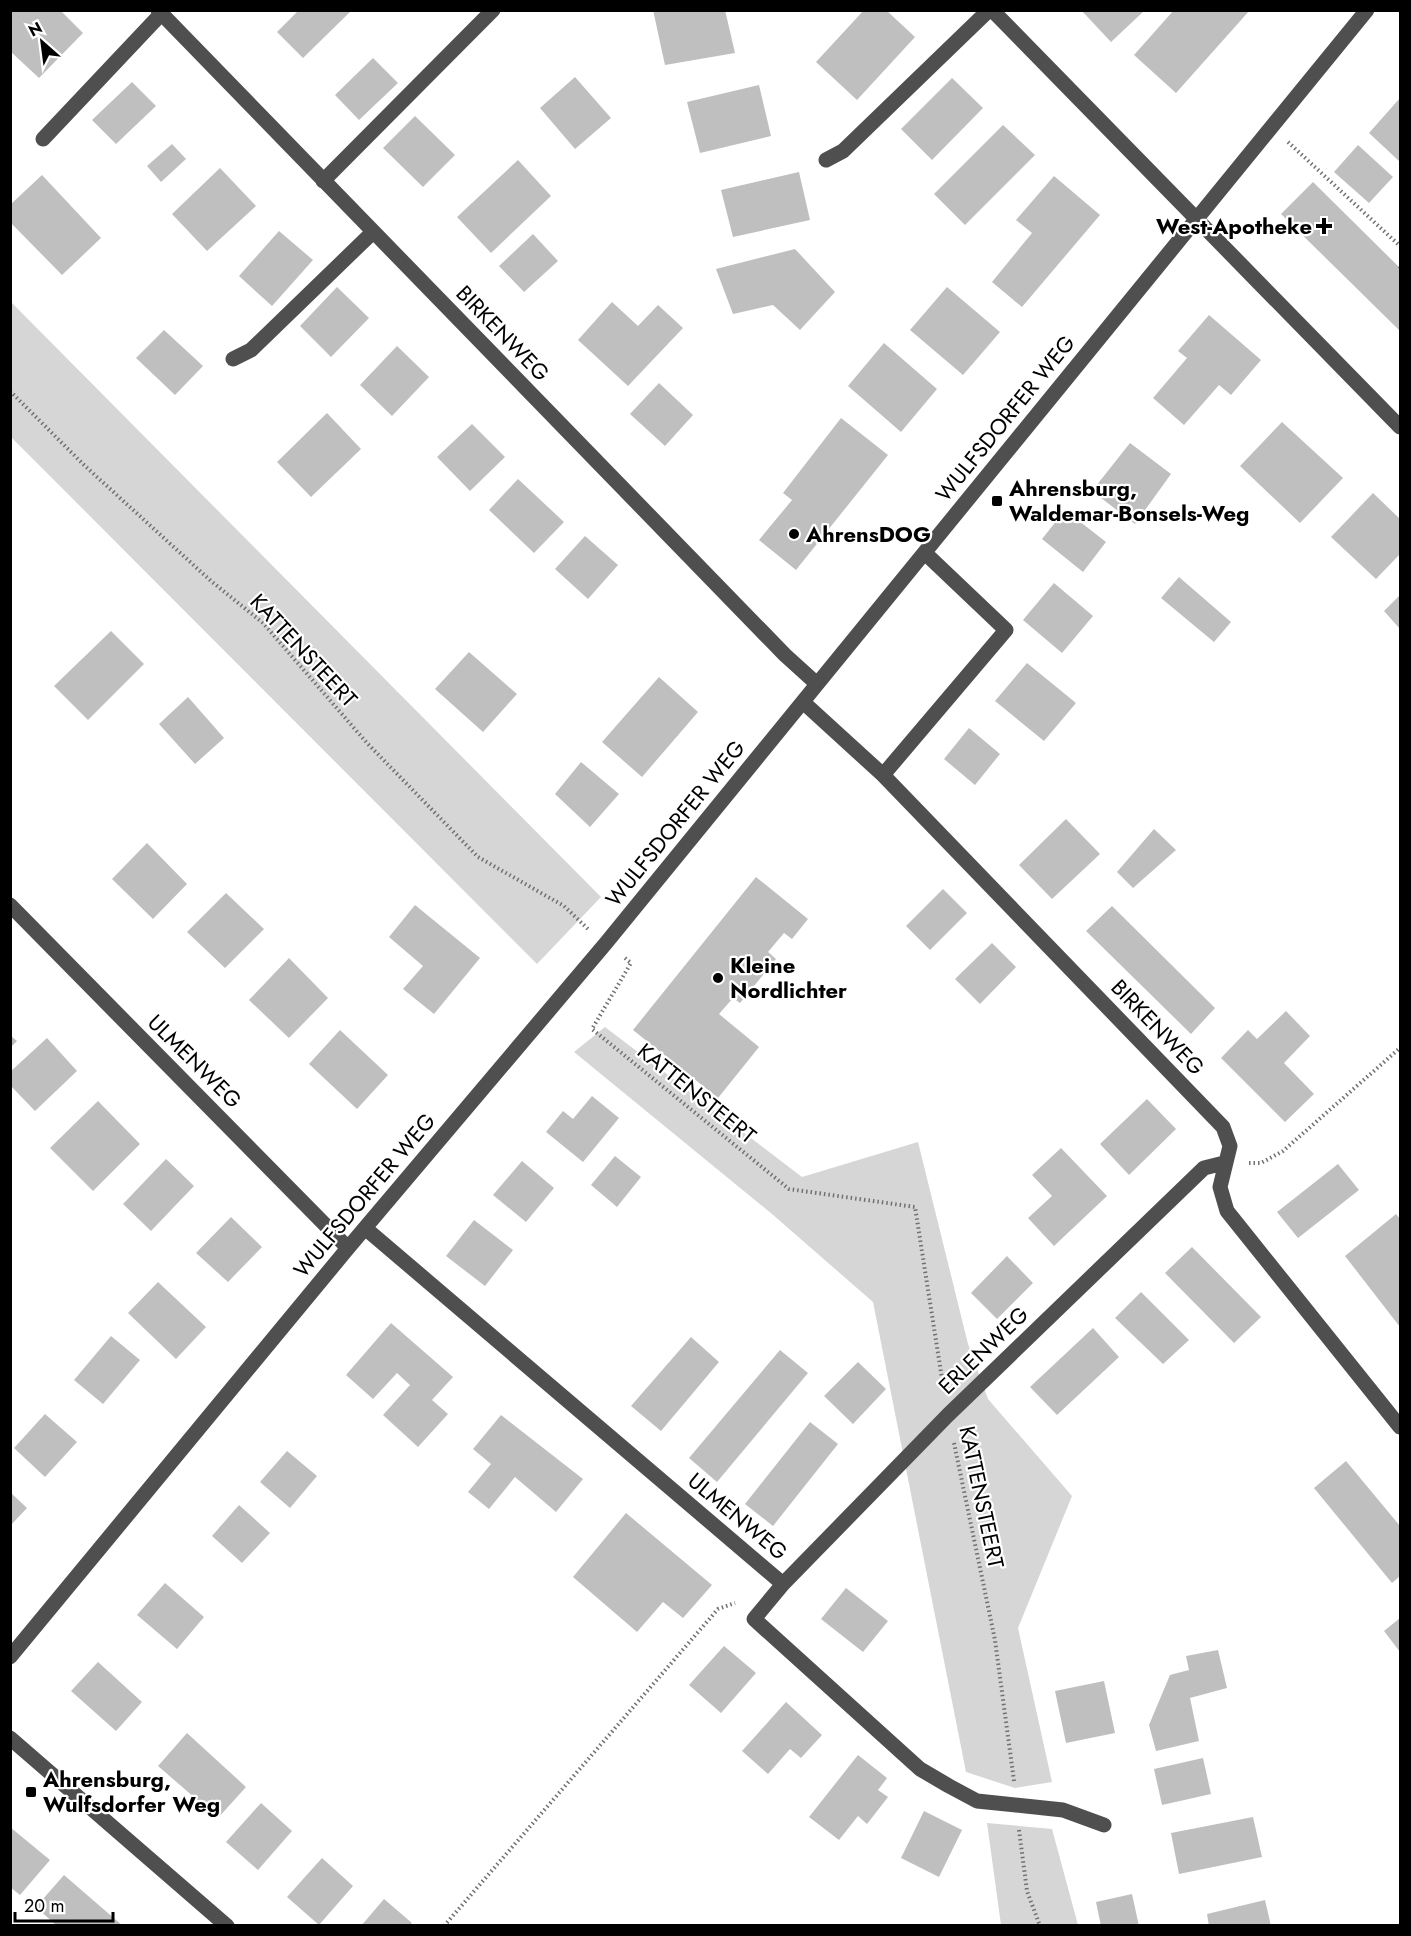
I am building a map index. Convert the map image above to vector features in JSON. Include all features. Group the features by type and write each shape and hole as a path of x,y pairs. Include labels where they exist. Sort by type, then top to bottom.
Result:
{"street":[{"path":"323,181 493,10"},
{"path":"826,160 843,151 991,10 1401,427"},
{"name":"WULFSDORFER WEG","path":"10,1657 348,1248 606,943 1367,10"},
{"path":"43,139 159,12"},
{"name":"BIRKENWEG","path":"159,12 784,655 817,684"},
{"path":"233,359 251,350 373,232"},
{"path":"883,776 1006,630 925,553"},
{"name":"BIRKENWEG","path":"803,702 883,776 1223,1127 1230,1146 1224,1163 1220,1187 1227,1211 1401,1427"},
{"name":"ULMENWEG","path":"10,905 348,1248"},
{"name":"ERLENWEG","path":"783,1584 948,1415 1204,1168 1224,1163"},
{"name":"ULMENWEG","path":"365,1228 783,1584 754,1619 920,1769 977,1801 1016,1807 1063,1810 1104,1825"},
{"path":"10,1738 226,1926"}],"path":[{"path":"1272,128 1401,246"},
{"name":"KATTENSTEERT","path":"10,391 85,466 211,581 263,623 367,743 478,857 564,906 580,922"},
{"name":"KATTENSTEERT","path":"631,963 592,1029 789,1189 915,1207 948,1415 995,1640 1027,1891 1040,1926"},
{"path":"1224,1163 1261,1162 1283,1151 1401,1048"},
{"path":"444,1926 718,1609 739,1601"}],"shaded area":[{"path":"10,301 601,897 537,964 11,437"},
{"path":"605,1027 802,1177 918,1142 968,1344 988,1399 1072,1496 1018,1628 1052,1782 1015,1788 966,1772 873,1302 772,1214 574,1052"},
{"path":"987,1823 1052,1829 1078,1925 1001,1925"}],"building":[{"path":"10,10 60,10 83,33 39,78 10,51"},
{"path":"299,10 352,10 303,58 277,32"},
{"path":"653,10 725,10 735,53 665,65"},
{"path":"864,10 886,10 915,37 857,100 816,62"},
{"path":"1081,10 1145,10 1111,42"},
{"path":"1174,10 1250,10 1176,93 1134,55"},
{"path":"373,58 398,83 359,120 335,95"},
{"path":"575,77 611,118 575,149 540,108"},
{"path":"952,78 983,108 932,160 901,129"},
{"path":"132,82 156,106 116,144 92,120"},
{"path":"759,85 771,136 700,153 687,102"},
{"path":"1400,98 1400,159 1399,161 1369,133"},
{"path":"415,116 455,155 423,187 383,148"},
{"path":"1003,125 1035,155 965,225 934,194"},
{"path":"172,144 186,159 161,182 147,166"},
{"path":"1358,145 1393,177 1369,203 1334,172"},
{"path":"518,160 551,196 491,253 457,217"},
{"path":"220,168 256,206 207,251 172,214"},
{"path":"799,172 810,220 733,237 721,190"},
{"path":"42,175 101,238 62,275 10,222 10,205"},
{"path":"1054,176 1100,215 1022,307 992,282 1032,233 1016,220"},
{"path":"1313,182 1400,268 1400,331 1281,214"},
{"path":"279,231 313,260 272,306 239,276"},
{"path":"533,234 558,261 524,292 499,266"},
{"path":"795,249 835,292 800,330 773,305 733,314 716,269"},
{"path":"337,287 369,318 331,357 300,326"},
{"path":"947,287 1000,332 963,375 910,330"},
{"path":"612,302 638,326 658,305 683,328 628,386 578,340"},
{"path":"1209,315 1261,360 1231,395 1219,385 1184,425 1153,398 1187,358 1178,351"},
{"path":"164,330 203,366 175,395 136,358"},
{"path":"884,343 937,389 901,432 848,386"},
{"path":"397,346 429,377 392,416 360,385"},
{"path":"659,383 693,415 665,446 630,414"},
{"path":"327,413 361,449 311,497 277,462"},
{"path":"841,418 888,455 796,570 759,540 792,500 783,493"},
{"path":"1282,422 1343,478 1300,523 1240,466"},
{"path":"472,424 505,457 470,491 437,457"},
{"path":"1130,443 1171,474 1135,524 1092,491"},
{"path":"518,479 564,522 534,553 489,510"},
{"path":"1373,493 1400,519 1400,554 1376,579 1331,537"},
{"path":"1065,510 1106,542 1083,572 1042,539"},
{"path":"585,536 618,565 588,599 555,569"},
{"path":"1179,577 1231,622 1214,642 1161,598"},
{"path":"1054,583 1093,616 1062,653 1023,620"},
{"path":"1400,595 1400,629 1384,611"},
{"path":"111,631 144,664 88,720 54,686"},
{"path":"469,652 517,694 483,732 435,689"},
{"path":"1027,663 1076,703 1044,741 995,701"},
{"path":"659,677 698,712 642,777 602,742"},
{"path":"188,697 224,738 195,764 159,724"},
{"path":"969,728 1000,754 975,785 944,759"},
{"path":"581,762 619,794 590,827 555,794"},
{"path":"1066,819 1100,854 1052,899 1019,865"},
{"path":"1154,829 1176,850 1133,888 1117,872"},
{"path":"147,843 187,884 153,919 112,879"},
{"name":"Kleine Nordlichter","path":"756,877 808,919 792,939 784,933 768,952 776,959 740,1003 733,998 719,1014 759,1047 718,1098 633,1030"},
{"path":"943,889 967,913 930,950 906,926"},
{"path":"226,893 264,929 225,968 187,932"},
{"path":"415,905 480,958 434,1014 403,989 423,966 389,937"},
{"path":"1112,906 1215,1008 1191,1034 1086,931"},
{"path":"992,943 1016,967 980,1004 955,979"},
{"path":"289,958 328,998 289,1038 249,1000"},
{"path":"1286,1011 1310,1036 1284,1063 1314,1094 1285,1122 1221,1058 1248,1030 1257,1039"},
{"path":"340,1030 388,1075 357,1109 309,1064"},
{"path":"10,1035 17,1041 10,1048"},
{"path":"47,1038 77,1071 35,1111 10,1085 10,1072"},
{"path":"592,1096 619,1118 583,1162 546,1132 563,1111 573,1119"},
{"path":"1147,1099 1176,1129 1129,1175 1100,1144"},
{"path":"98,1101 140,1144 93,1191 50,1148"},
{"path":"1061,1148 1107,1196 1054,1246 1028,1218 1052,1196 1032,1175"},
{"path":"615,1156 641,1177 617,1207 591,1185"},
{"path":"166,1159 194,1186 151,1231 123,1204"},
{"path":"522,1161 554,1188 526,1222 493,1195"},
{"path":"1338,1164 1359,1190 1298,1238 1277,1212"},
{"path":"1396,1214 1400,1219 1400,1327 1345,1256"},
{"path":"231,1217 262,1247 228,1282 196,1253"},
{"path":"474,1220 513,1250 485,1286 446,1256"},
{"path":"1192,1247 1261,1317 1234,1343 1165,1273"},
{"path":"1007,1256 1033,1283 997,1319 971,1293"},
{"path":"158,1282 206,1327 176,1359 128,1313"},
{"path":"1141,1292 1189,1340 1163,1364 1115,1318"},
{"path":"391,1323 453,1377 432,1400 448,1414 418,1447 383,1415 410,1385 397,1373 373,1399 346,1375"},
{"path":"1093,1328 1119,1357 1057,1415 1030,1387"},
{"path":"111,1336 140,1360 103,1404 74,1380"},
{"path":"691,1337 719,1362 661,1431 631,1406"},
{"path":"780,1350 808,1373 717,1482 689,1458"},
{"path":"858,1362 886,1389 853,1424 824,1396"},
{"path":"45,1414 77,1442 45,1477 14,1448"},
{"path":"501,1415 583,1479 556,1512 515,1477 489,1509 468,1492 491,1464 473,1449"},
{"path":"810,1422 838,1444 773,1526 745,1504"},
{"path":"287,1451 317,1476 290,1508 260,1482"},
{"path":"1346,1461 1400,1526 1400,1576 1392,1583 1314,1488"},
{"path":"10,1492 27,1508 10,1526"},
{"path":"239,1505 270,1533 242,1563 212,1536"},
{"path":"626,1513 712,1585 683,1618 663,1602 637,1632 573,1577"},
{"path":"165,1583 204,1617 177,1649 137,1615"},
{"path":"846,1588 888,1621 863,1652 821,1619"},
{"path":"1400,1618 1400,1652 1384,1631"},
{"path":"724,1646 756,1673 721,1713 689,1685"},
{"path":"1218,1650 1227,1688 1190,1698 1199,1741 1156,1751 1149,1725 1170,1675 1189,1670 1186,1656"},
{"path":"98,1662 142,1702 116,1731 71,1691"},
{"path":"1104,1681 1115,1733 1066,1743 1055,1691"},
{"path":"786,1702 822,1735 801,1758 790,1749 768,1774 742,1751"},
{"path":"187,1733 246,1787 218,1818 158,1766"},
{"path":"858,1755 887,1778 878,1790 888,1797 867,1824 858,1816 839,1840 809,1817"},
{"path":"1203,1758 1211,1794 1162,1805 1154,1769"},
{"path":"261,1803 292,1831 258,1870 226,1842"},
{"path":"924,1811 962,1830 939,1877 901,1858"},
{"path":"1253,1817 1262,1857 1179,1874 1171,1833"},
{"path":"10,1827 50,1860 20,1895 10,1887"},
{"path":"322,1858 353,1886 319,1925 287,1897"},
{"path":"64,1875 123,1926 57,1926 36,1907"},
{"path":"1132,1894 1139,1926 1101,1926 1096,1902"},
{"path":"384,1899 412,1923 409,1926 361,1926"},
{"path":"1265,1900 1271,1926 1209,1926 1207,1914"}],"place":[{"name":"West-Apotheke","path":"1324,226"},
{"name":"Ahrensburg, Waldemar-Bonsels-Weg","path":"997,501"},
{"name":"AhrensDOG","path":"794,534"},
{"name":"Kleine Nordlichter","path":"718,978"},
{"name":"Ahrensburg, Wulfsdorfer Weg","path":"31,1792"}]}
